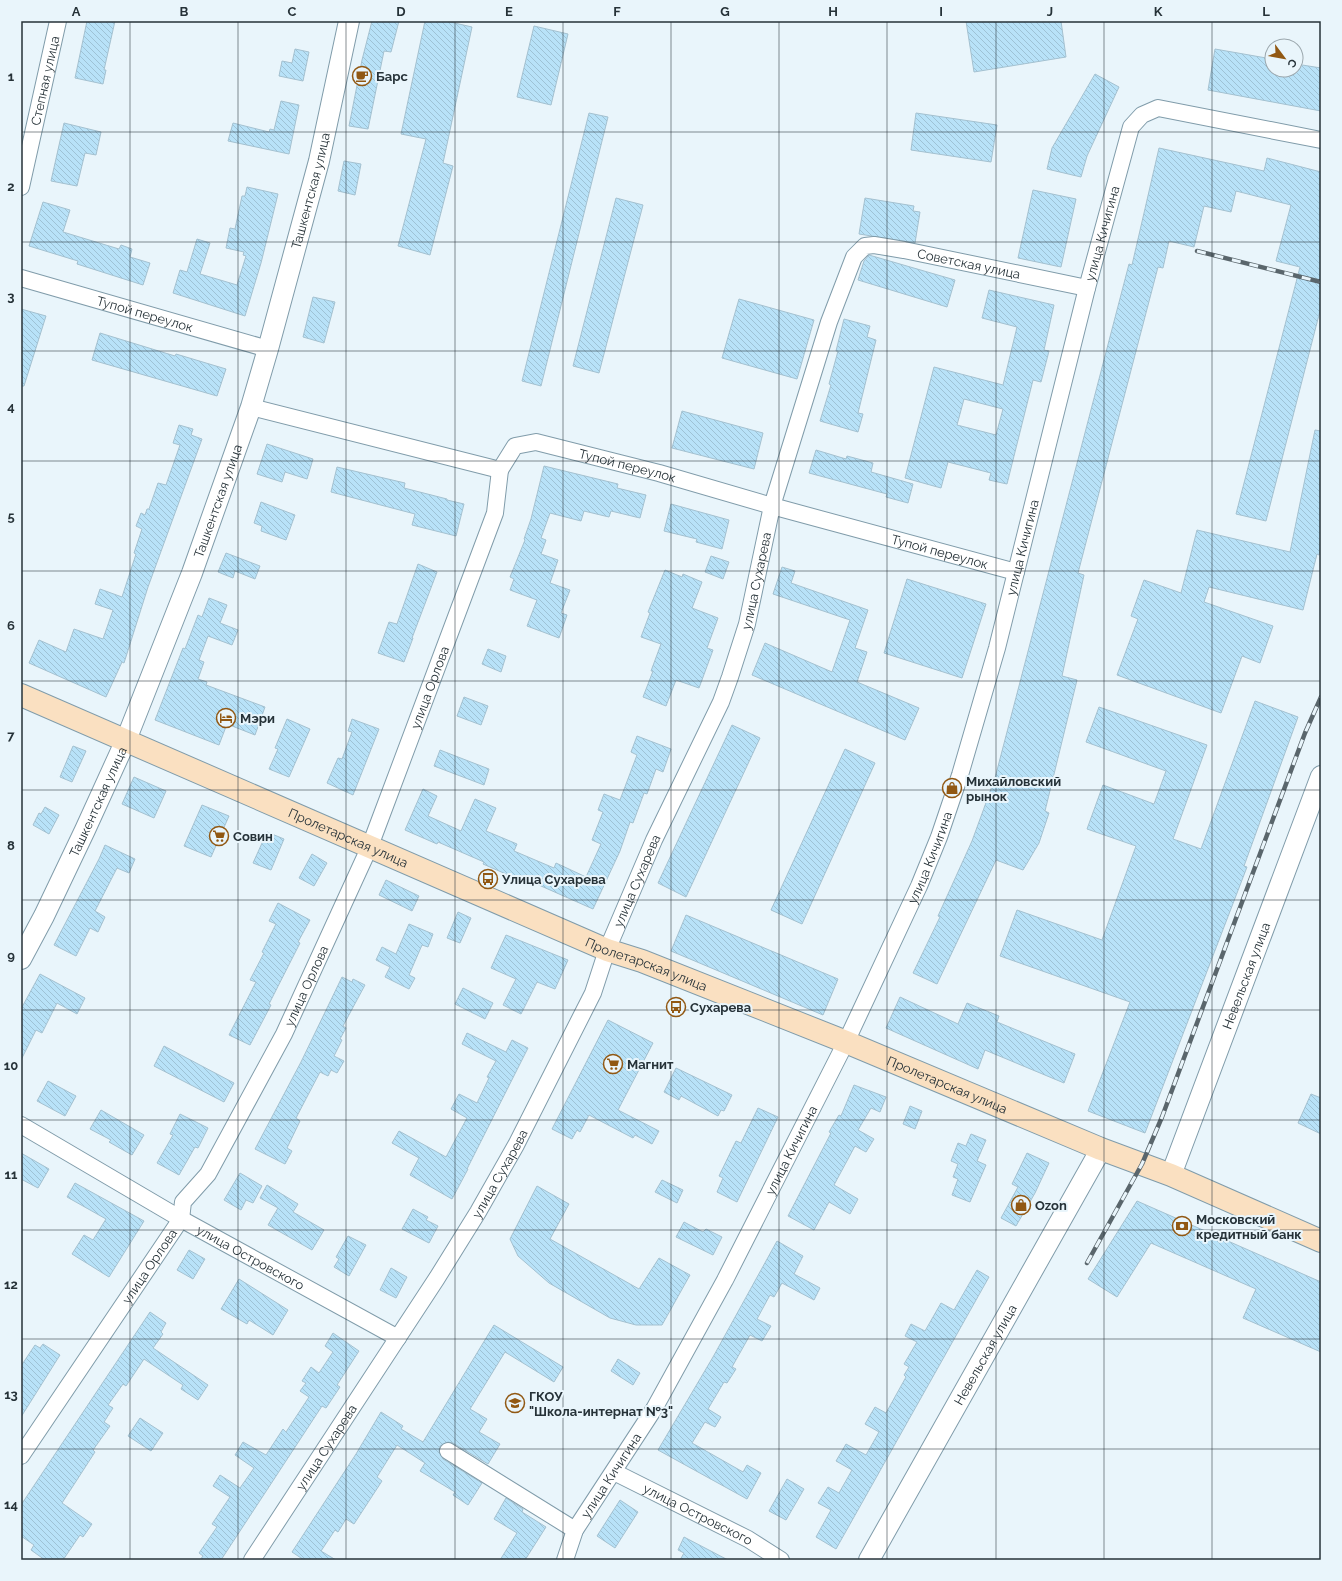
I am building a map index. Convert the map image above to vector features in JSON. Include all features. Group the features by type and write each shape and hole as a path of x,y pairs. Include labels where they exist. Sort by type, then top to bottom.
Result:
{"main road":[{"name":"Пролетарская улица","path":"21,695 607,950 642,961 846,1042 1101,1149 1171,1175 1321,1241"}],"street":[{"name":"Степная улица","path":"21,187 58,21"},
{"name":"Ташкентская улица","path":"21,959 44,916 126,740 192,573 251,407 319,161 349,21"},
{"name":"улица Кичигина","path":"565,1560 575,1530 654,1409 725,1280 846,1042 918,886 938,837 983,697 1087,288 1130,127 1142,115 1158,108 1321,140"},
{"name":"Советская улица","path":"854,257 865,246 874,245 1087,288"},
{"name":"улица Сухарева","path":"252,1560 398,1338 474,1219 516,1145 593,993 607,950 654,840 721,702 730,677 747,624 772,506 829,322 854,257"},
{"name":"Тупой переулок","path":"21,278 268,348"},
{"path":"251,407 500,470"},
{"name":"Тупой переулок","path":"500,470 515,446 536,442 659,473 772,506 1016,572"},
{"name":"улица Орлова","path":"21,1456 181,1219 183,1202 208,1174 284,1034 370,846 495,513 500,470"},
{"name":"Невельская улица","path":"1171,1175 1321,776"},
{"name":"улица Островского","path":"21,1126 181,1219 398,1338"},
{"name":"Невельская улица","path":"869,1560 1101,1149"},
{"path":"448,1451 575,1530"},
{"name":"улица Островского","path":"614,1472 735,1532 781,1560"}],"building":[{"path":"87,21 115,21 104,70 106,70 103,84 75,78"},
{"path":"372,21 399,21 391,52 384,51 368,129 349,126 362,60"},
{"path":"425,21 446,21 472,27 443,163 453,166 430,255 398,246 426,139 401,134"},
{"path":"966,21 1061,21 1066,57 974,72"},
{"path":"534,26 568,34 551,105 517,97"},
{"path":"295,49 309,52 303,81 279,76 282,61 292,63"},
{"path":"1215,49 1264,58 1264,78 1304,78 1304,65 1321,68 1321,111 1208,90"},
{"path":"1095,74 1119,87 1087,156 1081,177 1047,169 1052,148"},
{"path":"281,101 299,105 289,154 228,141 233,123 269,132 270,129 274,130"},
{"path":"589,113 608,117 541,386 522,381"},
{"path":"916,113 997,125 991,162 911,150"},
{"path":"64,123 101,132 96,155 85,153 77,186 51,181"},
{"path":"1159,148 1264,171 1267,158 1321,172 1321,307 1266,521 1236,514 1300,267 1276,261 1291,205 1236,191 1231,212 1204,206 1194,247 1169,241 1163,268 1158,267 1078,573 1084,575 1062,676 1077,680 1045,811 1049,813 1039,843 1023,870 996,860 937,984 913,973 940,917 938,916 972,841 995,778 1129,264 1132,265"},
{"path":"344,161 361,164 355,195 338,191"},
{"path":"247,187 278,194 261,263 245,316 173,293 180,270 187,272 197,239 210,243 200,274 237,285 246,256 243,255 244,252 226,248 230,228 235,229 242,196 245,196"},
{"path":"1033,190 1076,199 1061,267 1018,258"},
{"path":"616,198 643,205 599,373 573,366"},
{"path":"865,198 914,206 913,211 920,212 915,243 859,234"},
{"path":"43,202 70,210 63,232 119,249 121,245 132,249 130,257 150,263 143,285 77,264 78,261 29,246"},
{"path":"869,255 955,280 947,307 858,280 864,261"},
{"path":"989,290 1054,305 1044,350 1049,351 1041,382 1033,380 1007,484 989,480 991,473 948,462 941,488 905,478 934,367 1003,385 1017,327 982,318","holes":["964,399 1003,409 996,435 957,425"]},
{"path":"313,297 335,302 324,343 303,337"},
{"path":"739,299 814,320 797,379 722,358"},
{"path":"21,309 46,316 24,386 21,386"},
{"path":"844,319 870,326 867,337 876,340 858,413 863,414 858,432 820,421 831,385 829,384 838,351 836,351"},
{"path":"100,333 175,356 176,354 226,369 217,396 92,360"},
{"path":"682,411 763,433 754,469 672,448"},
{"path":"179,425 193,429 191,435 202,439 148,587 124,663 122,662 106,697 29,663 39,640 66,652 74,629 103,639 113,610 95,604 100,589 122,597 136,554 134,553 142,529 136,526 141,513 145,515 147,509 149,509 158,483 166,485 180,445 173,443"},
{"path":"1315,430 1321,431 1321,545 1319,555 1317,554 1303,610 1209,587 1204,602 1273,626 1260,663 1242,656 1221,713 1117,675 1138,619 1131,616 1144,580 1181,593 1197,530 1290,552"},
{"path":"267,444 313,459 307,479 285,472 282,482 257,474"},
{"path":"816,450 846,459 847,456 873,463 871,472 913,484 908,503 886,497 887,494 809,473"},
{"path":"544,466 618,484 617,488 646,495 640,518 611,511 609,517 584,511 581,521 550,513 541,538 546,540 541,554 558,560 550,583 570,590 561,613 567,615 559,638 527,626 537,600 510,590 514,579 510,577 525,540 524,539 531,519"},
{"path":"337,467 405,483 404,488 464,504 456,536 412,525 415,514 331,492"},
{"path":"261,502 295,515 286,540 261,531 262,526 254,523"},
{"path":"671,504 729,520 722,549 696,542 697,539 664,531"},
{"path":"226,553 260,566 255,579 235,571 233,578 218,572"},
{"path":"711,556 729,562 723,579 705,572"},
{"path":"418,564 437,572 404,662 378,653 389,622 397,624"},
{"path":"782,567 795,571 791,583 868,610 855,648 867,652 857,682 919,708 905,740 752,675 765,643 832,672 850,620 773,594"},
{"path":"665,570 682,577 683,574 702,582 692,608 718,618 707,648 713,650 699,688 676,680 666,706 643,697 661,644 641,637 650,613 648,612"},
{"path":"907,579 986,604 962,678 884,653"},
{"path":"209,598 227,605 220,623 238,630 232,645 208,636 199,660 204,662 198,679 207,682 206,685 265,707 255,735 227,724 219,745 155,720 183,648 185,649 198,615 202,617"},
{"path":"488,649 506,656 501,672 482,664"},
{"path":"464,697 488,706 481,725 457,716"},
{"path":"1255,701 1298,717 1244,866 1247,867 1145,1133 1088,1111 1130,1002 1000,956 1017,910 1102,940 1136,846 1087,829 1103,785 1154,804 1166,771 1086,742 1099,707 1207,745 1173,839 1201,849"},
{"path":"287,719 310,729 289,777 269,769 278,749 275,748"},
{"path":"352,719 379,729 353,795 327,783 338,758 342,759 352,732 348,731"},
{"path":"732,725 760,738 686,897 658,883"},
{"path":"637,736 671,749 663,772 656,769 647,794 644,793 633,823 630,822 620,851 593,909 523,878 522,881 483,864 484,862 438,842 437,844 405,830 423,789 437,796 428,816 461,831 475,799 496,808 486,831 517,844 514,851 554,868 556,863 586,877 601,844 592,840 603,812 598,810 604,794 620,800 637,755 631,752"},
{"path":"73,746 86,751 72,782 60,777"},
{"path":"845,749 875,763 802,924 771,910"},
{"path":"440,750 489,769 484,785 434,766"},
{"path":"134,777 166,791 154,818 122,804"},
{"path":"202,805 229,816 211,857 184,846"},
{"path":"45,807 59,815 49,834 33,825 39,813 41,814"},
{"path":"267,832 284,839 271,870 253,863"},
{"path":"105,845 135,859 129,873 117,868 95,911 105,917 98,932 90,928 76,956 54,945"},
{"path":"312,854 327,863 314,886 299,878"},
{"path":"386,880 419,896 412,911 379,895"},
{"path":"278,903 310,920 269,1004 271,1005 250,1045 229,1035 256,982 250,980 264,953 262,952 276,924 269,921"},
{"path":"458,912 471,918 460,943 447,938"},
{"path":"686,915 838,979 823,1015 671,951"},
{"path":"409,924 433,934 428,947 422,945 409,975 415,978 409,989 385,977 390,967 376,960 382,947 396,954"},
{"path":"506,935 568,960 555,989 537,982 521,1014 503,1005 516,979 491,968"},
{"path":"40,974 85,998 77,1014 57,1003 42,1033 36,1030 21,1060 21,1009"},
{"path":"342,977 352,982 353,979 365,985 343,1026 346,1028 334,1056 344,1061 337,1073 331,1070 328,1076 320,1072 296,1118 300,1121 287,1148 292,1151 285,1164 255,1149 301,1062"},
{"path":"463,988 493,1003 485,1019 455,1004"},
{"path":"900,997 958,1024 967,1003 999,1016 997,1022 1075,1054 1064,1083 985,1050 978,1069 886,1028"},
{"name":"Магнит","path":"608,1020 653,1043 618,1110 659,1131 652,1144 635,1135 633,1138 589,1115 580,1132 577,1130 572,1139 552,1129"},
{"path":"467,1033 506,1052 512,1040 528,1048 452,1199 410,1175 419,1158 392,1143 399,1131 446,1157 467,1118 451,1109 459,1094 477,1103 489,1078 487,1077 496,1061 462,1044"},
{"path":"164,1046 234,1083 224,1102 154,1066"},
{"path":"676,1068 732,1095 724,1111 721,1110 718,1116 681,1096 679,1100 664,1092"},
{"path":"48,1081 76,1096 65,1116 37,1101"},
{"path":"854,1085 886,1097 880,1112 871,1108 858,1130 874,1139 866,1152 855,1146 834,1185 858,1199 850,1214 829,1202 814,1230 788,1216 831,1133 829,1132 839,1115 841,1116"},
{"path":"1311,1094 1321,1098 1321,1134 1298,1123"},
{"path":"910,1106 922,1111 915,1129 903,1124"},
{"path":"758,1108 778,1117 737,1202 717,1192 723,1178 719,1176 736,1141 741,1143"},
{"path":"101,1110 144,1135 132,1155 109,1142 111,1140 90,1129"},
{"path":"180,1114 208,1128 198,1148 195,1147 179,1175 157,1163 173,1135 170,1134"},
{"path":"971,1134 986,1140 977,1161 986,1165 970,1202 952,1195 958,1179 953,1177 958,1164 951,1161 958,1143 966,1146"},
{"path":"21,1153 49,1169 38,1188 21,1179"},
{"path":"1027,1153 1049,1163 1035,1193 1016,1226 1001,1218 1018,1187 1012,1184"},
{"path":"240,1173 262,1186 253,1203 246,1200 241,1210 224,1200"},
{"path":"662,1180 683,1190 677,1203 655,1192"},
{"path":"75,1183 144,1221 109,1277 72,1254 84,1235 93,1240 106,1219 67,1197"},
{"path":"267,1185 298,1204 293,1212 324,1230 312,1250 268,1225 278,1208 260,1198"},
{"path":"537,1186 569,1204 550,1239 639,1289 659,1258 690,1275 662,1325 636,1325 610,1318 549,1283 518,1256 510,1239"},
{"path":"1137,1201 1321,1282 1321,1352 1243,1318 1256,1289 1151,1243 1117,1297 1088,1279"},
{"path":"413,1209 428,1217 426,1220 438,1226 429,1243 402,1229"},
{"path":"684,1222 703,1232 706,1229 722,1237 713,1255 676,1237"},
{"path":"348,1236 366,1245 349,1276 334,1267 339,1259 336,1257"},
{"path":"777,1241 803,1256 794,1274 820,1288 814,1300 782,1283 774,1297 770,1295 757,1319 771,1326 762,1341 750,1335 732,1367 736,1369 727,1383 724,1382 708,1409 721,1417 715,1427 705,1422 692,1443 743,1472 747,1465 761,1473 747,1499 658,1450 713,1357"},
{"path":"189,1250 205,1259 193,1279 177,1270"},
{"path":"391,1268 407,1277 396,1298 380,1290"},
{"path":"977,1270 989,1277 836,1549 816,1537 831,1510 818,1503 828,1487 839,1493 852,1470 836,1461 846,1444 866,1455 879,1432 865,1424 875,1407 886,1413 906,1377 904,1375 909,1367 904,1364 917,1342 905,1336 911,1324 925,1331 941,1303 954,1310"},
{"path":"239,1279 288,1310 273,1335 249,1320 247,1324 221,1309"},
{"path":"150,1312 166,1323 161,1332 163,1334 153,1348 208,1385 198,1400 181,1389 183,1385 144,1359 126,1386 123,1384 108,1405 113,1408 104,1422 110,1426 93,1450 95,1452 62,1503 92,1524 83,1537 80,1535 63,1560 45,1560 31,1550 34,1545 21,1536 21,1505"},
{"path":"494,1325 563,1367 554,1382 505,1352 470,1409 487,1419 479,1432 500,1444 488,1464 453,1443 448,1442 440,1446 439,1451 443,1459 482,1483 468,1505 453,1495 455,1492 420,1471 425,1463 397,1445 377,1477 382,1481 354,1524 346,1519 338,1532 335,1530 321,1551 336,1560 304,1560 292,1552 356,1454 381,1412 403,1426 401,1429 423,1442"},
{"path":"333,1333 359,1351 337,1385 340,1387 326,1408 322,1406 221,1560 200,1560 203,1556 199,1553 217,1527 212,1524 230,1497 213,1486 220,1475 240,1488 254,1468 235,1455 243,1442 266,1455 283,1429 286,1432 309,1397 300,1391 306,1383 302,1381 311,1367 319,1373 333,1352 325,1346"},
{"path":"43,1344 60,1355 21,1417 21,1366 35,1345 40,1348"},
{"path":"618,1359 640,1373 633,1385 611,1371"},
{"path":"140,1418 163,1433 151,1451 128,1436"},
{"path":"787,1479 804,1489 786,1520 769,1511"},
{"path":"506,1498 523,1509 522,1512 546,1527 525,1560 500,1560 517,1533 494,1519"},
{"path":"620,1500 638,1512 615,1548 597,1536"},
{"path":"684,1537 728,1560 680,1560 684,1553 678,1550"}],"railway":[{"path":"1197,251 1321,282"},
{"path":"1087,1263 1142,1164 1162,1117 1305,733 1321,697"}],"place":[{"name":"Барс","path":"362,76"},
{"name":"Мэри","path":"226,718"},
{"name":"Михайловский рынок","path":"952,788"},
{"name":"Совин","path":"219,836"},
{"name":"Улица Сухарева","path":"488,879"},
{"name":"Сухарева","path":"676,1007"},
{"name":"Магнит","path":"613,1064"},
{"name":"Ozon","path":"1021,1205"},
{"name":"Московский кредитный банк","path":"1182,1226"},
{"name":"ГКОУ \"Школа-интернат №3\"","path":"515,1403"}]}
